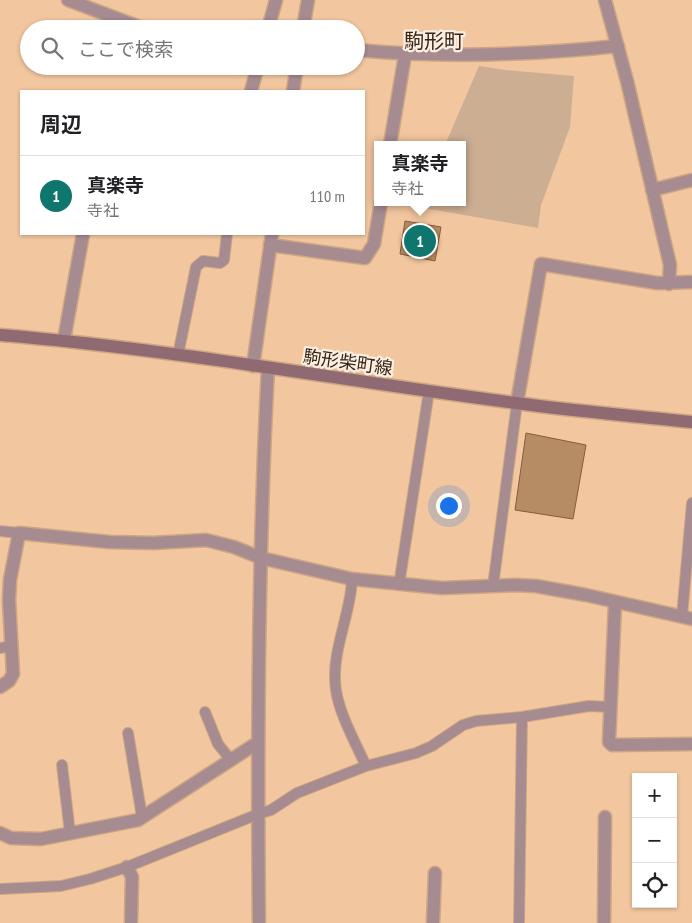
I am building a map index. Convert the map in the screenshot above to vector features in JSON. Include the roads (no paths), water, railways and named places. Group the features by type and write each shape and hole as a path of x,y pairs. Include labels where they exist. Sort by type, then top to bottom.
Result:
{"main road":[{"name":"駒形柴町線","path":"0,335 64,340 517,403 692,422"}],"street":[{"path":"68,0 121,20"},
{"path":"270,20 276,0"},
{"path":"305,20 308,0"},
{"path":"605,0 618,46 670,265 669,284"},
{"path":"365,51 404,55 572,51 618,46"},
{"path":"391,141 404,55"},
{"path":"251,90 255,75"},
{"path":"294,90 296,75"},
{"path":"652,190 692,180"},
{"path":"253,366 271,239 366,258 374,244 380,206"},
{"path":"64,340 83,235"},
{"path":"517,403 541,264 669,284 692,282"},
{"path":"259,923 257,744 264,437 268,368"},
{"path":"0,687 10,681 13,674 6,647 10,580 19,533 109,542 153,543 206,540 234,547 261,558 352,579 442,588 515,585 545,588 687,618"},
{"path":"615,603 609,742 612,745 692,744"},
{"path":"0,833 12,838 41,839 142,817 230,759 257,744"},
{"path":"604,923 605,817"},
{"path":"127,867 132,877 131,923"},
{"path":"434,923 435,874"}],"lane":[{"path":"178,355 196,267 203,261 220,262 224,260 227,235"},
{"path":"399,585 429,391"},
{"path":"493,586 517,403"},
{"path":"687,618 692,503"},
{"path":"0,531 19,533"},
{"path":"352,579 352,591 339,650 335,689 366,766"},
{"path":"0,889 61,886 127,867 271,810 297,793 366,766 416,753 432,746 463,726 476,721 522,717 589,706 610,706"},
{"path":"205,712 218,744 230,759"},
{"path":"519,923 522,717"},
{"path":"128,733 142,817"},
{"path":"62,765 70,834"}],"place":[{"name":"真楽寺","path":"420,241"}],"district":[{"name":"駒形町","path":"434,41"}]}
